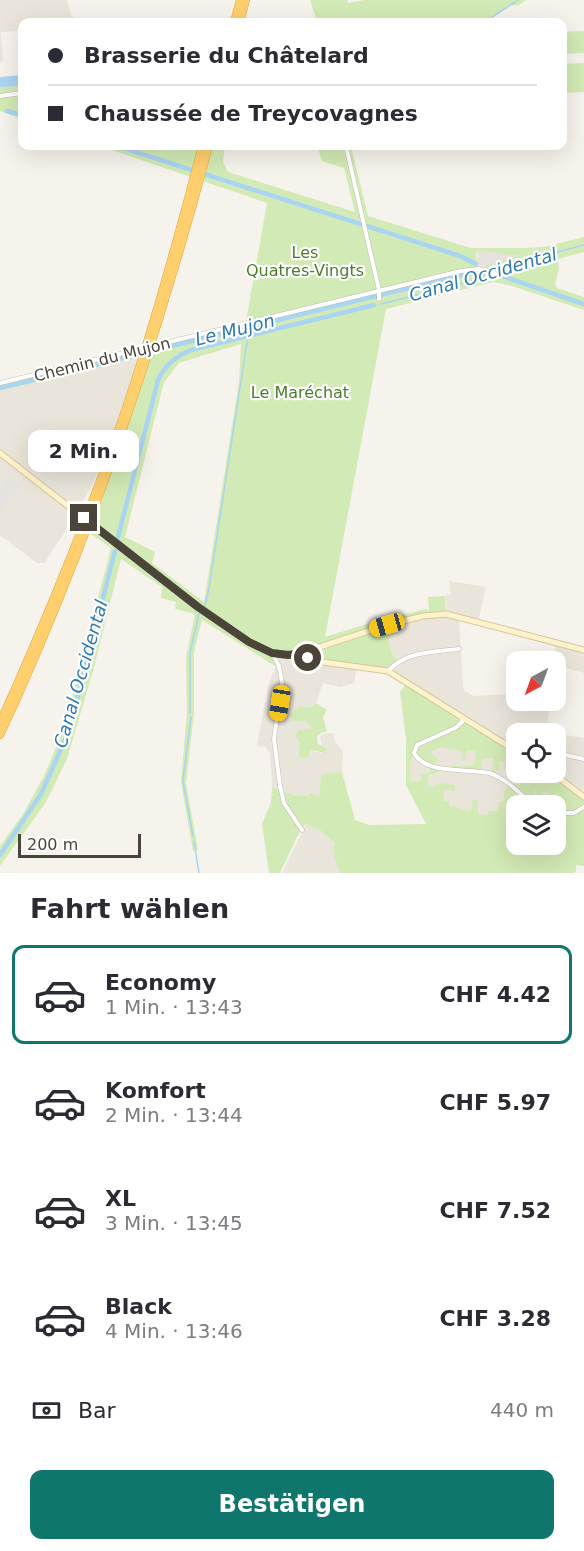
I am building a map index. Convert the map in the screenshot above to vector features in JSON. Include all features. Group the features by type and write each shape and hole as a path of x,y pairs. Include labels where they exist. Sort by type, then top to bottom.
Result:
{"highway":[{"path":"235,18 240,0"},
{"path":"241,18 246,0"},
{"path":"0,722 64,573 111,450 156,312 201,150"},
{"path":"0,735 64,589 123,435 164,307 208,150"}],"main road":[{"path":"0,453 198,607 249,642 272,653 288,655 303,653 359,633 439,614 459,616 584,650"},
{"path":"303,653 315,661 388,671 506,745"},
{"path":"566,782 584,797"}],"street":[{"path":"0,96 18,94"},
{"path":"347,150 379,290 379,299"},
{"name":"Chemin du Mujon","path":"0,383 379,290 479,269 499,275"},
{"path":"388,671 409,656 459,649"},
{"path":"272,653 279,666 282,682 274,739 280,786 285,803 302,830"},
{"path":"462,717 462,722 455,728 417,745 414,753 417,757 441,768 495,776 520,795"},
{"path":"566,755 584,759"},
{"path":"566,813 574,813 584,807"}],"shaded area":[{"path":"0,0 67,0 74,18 18,18 18,31 1,32 3,61 0,63"},
{"path":"477,250 520,256 484,270 474,269 478,260"},
{"path":"150,354 132,407 76,515 44,563 37,563 0,535 0,391"},
{"path":"10,478 20,486 0,511 0,490"},
{"path":"449,581 486,587 478,622 459,617 465,691 474,696 506,694 506,711 550,711 547,723 506,723 506,783 566,783 566,735 584,738 584,789 580,793 579,811 566,812 566,795 506,795 506,820 464,816 411,782 410,763 414,753 459,726 388,671 398,662 391,652 387,625 447,609 445,596 450,594"},
{"path":"556,643 584,650 584,673 566,668 566,651 555,651"},
{"path":"272,653 303,653 357,666 354,683 341,687 323,683 316,703 312,707 303,705 306,721 311,729 306,731 300,743 298,756 310,750 322,753 326,748 322,746 320,738 322,734 333,733 335,742 343,751 342,772 321,776 319,797 294,795 272,787 270,753 266,747 257,746 268,686 277,663"},
{"path":"306,824 321,831 335,843 339,873 282,873"}],"green space":[{"path":"310,0 347,0 348,3 364,0 526,0 519,5 510,6 491,18 316,18"},
{"path":"584,31 584,53 567,54 567,32"},
{"path":"584,63 584,92 567,93 567,64"},
{"path":"18,86 18,118 0,111 0,87"},
{"path":"112,150 224,150 223,162 228,172 355,212 344,168 322,161 318,150 352,150 368,216 471,248 544,247 584,237 584,252 558,259 559,269 555,284 557,288 584,297 584,310 493,282 386,309 325,637 380,620 426,609 429,611 428,597 445,596 446,614 387,625 391,652 398,662 388,671 315,661 303,653 273,653 277,662 275,666 202,620 194,652 194,713 186,783 198,850 193,851 181,782 187,713 186,658 195,614 175,609 176,602 161,598 162,587 121,559 93,671 67,759 46,802 0,866 0,846 23,814 44,776 68,713 111,548 91,534 149,355 0,391 0,383 153,348 246,321 267,203","holes":["477,250 520,256 486,265 484,270 474,269 478,260","241,344 239,382 204,602 152,563 155,552 125,537 164,382 179,363"]},
{"path":"407,682 506,745 506,767 504,767 505,762 500,761 499,770 496,770 495,774 492,772 494,758 482,759 480,772 452,770 452,766 474,766 476,751 467,750 465,760 462,760 461,751 439,747 430,753 438,758 435,766 414,753 410,763 411,782 421,781 421,774 429,772 430,768 425,768 429,765 438,769 438,773 429,774 427,786 435,787 439,784 439,787 440,783 455,785 455,791 444,790 443,801 449,801 449,806 471,811 473,800 478,800 478,814 487,815 489,811 498,811 499,802 504,800 505,790 510,783 520,785 520,783 565,783 584,797 584,866 576,865 576,871 573,873 339,873 334,855 335,843 321,831 306,824 300,831 280,873 269,873 262,824 271,803 272,787 294,795 308,796 311,793 319,797 321,775 342,772 355,820 369,825 426,824 406,785 406,739 400,692"},
{"path":"316,703 327,710 323,717 327,731 317,737 318,744 326,748 326,753 310,750 308,757 303,758 298,756 300,743 295,735 299,730 311,729 306,721 293,721 290,715 300,707 312,707"}],"water":[{"path":"18,75 18,86 0,87 0,77"}],"waterway":[{"path":"491,18 518,0"},
{"path":"7,111 18,114"},
{"path":"129,150 460,256 476,264"},
{"name":"Canal Occidental","path":"381,304 475,280 494,269 584,245"},
{"name":"Le Mujon","path":"0,388 470,273"},
{"name":"Le Mujon","path":"502,276 584,304"},
{"name":"Canal Occidental","path":"118,537 158,380 172,362 191,350 374,305"},
{"path":"205,606 248,336"},
{"name":"Canal Occidental","path":"0,855 41,794 69,731 115,551"},
{"path":"190,713 190,653 199,614"},
{"path":"191,717 183,781 193,836"},
{"path":"194,842 199,873"}],"route":[{"path":"84,518 198,607 249,642 272,653 295,655 303,653 308,658"}],"park label":[{"name":"Les Quatres-Vingts","path":"305,261"},
{"name":"Le Maréchat","path":"300,392"}]}
